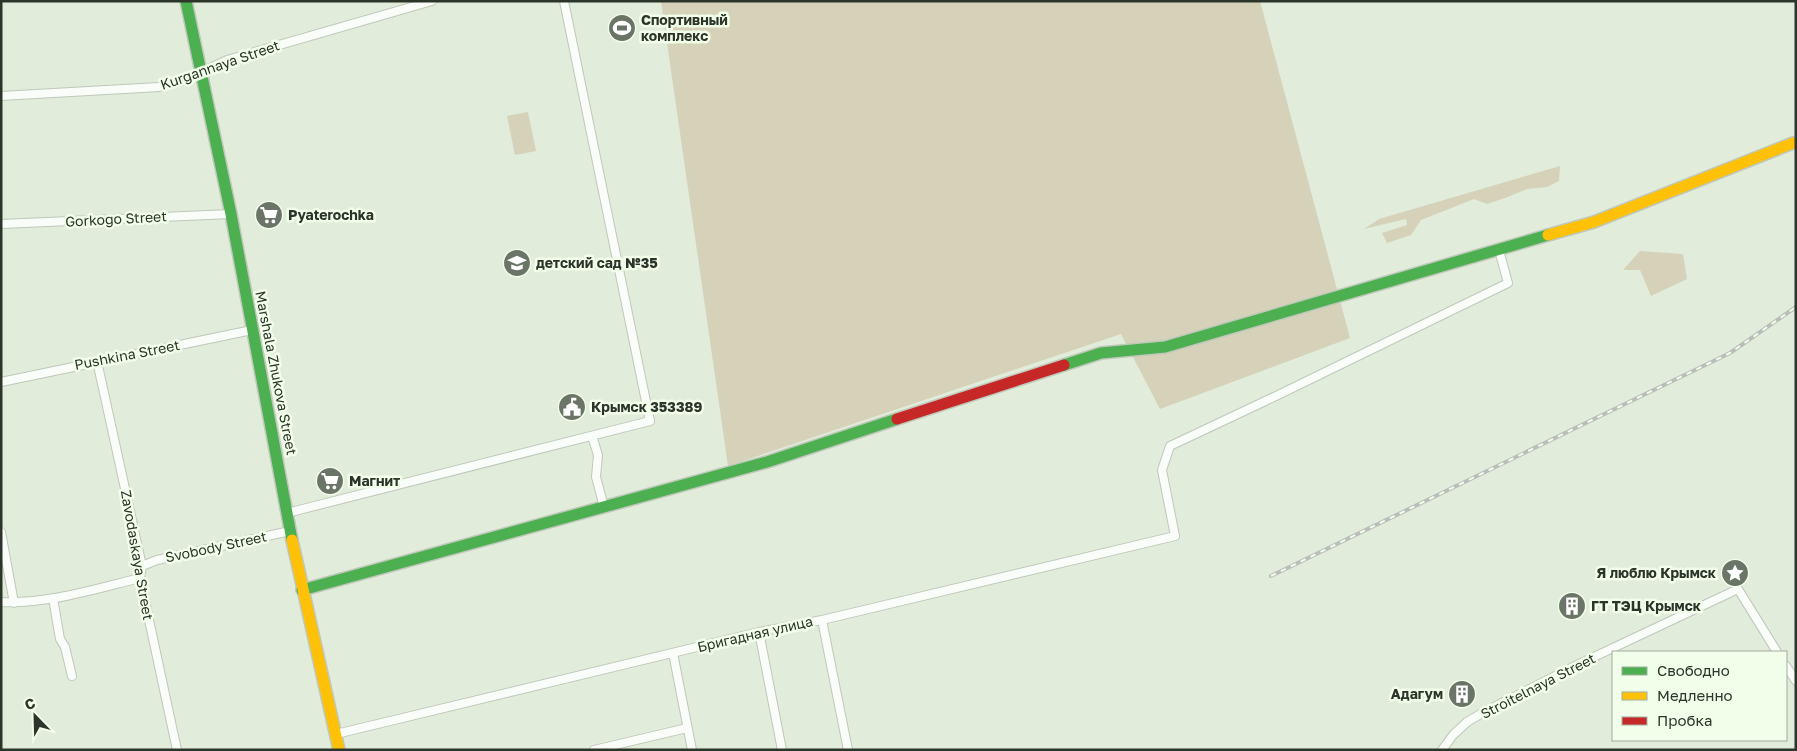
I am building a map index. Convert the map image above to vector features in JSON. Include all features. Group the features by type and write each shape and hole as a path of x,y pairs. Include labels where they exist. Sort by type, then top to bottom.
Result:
{"street":[{"name":"Marshala Zhukova Street","path":"186,1 231,214 302,590 339,750"},
{"name":"Kurgannaya Street","path":"1,96 159,87 182,81 227,60 432,1"},
{"path":"287,513 650,421 564,1"},
{"path":"302,590 767,462 1101,353 1165,348 1594,222 1793,143"},
{"name":"Gorkogo Street","path":"1,224 231,214"},
{"name":"Бригадная улица","path":"336,734 758,632 822,620 1175,536 1162,470 1170,446 1508,283 1499,250"},
{"name":"Pushkina Street","path":"1,382 252,330"},
{"name":"Zavodaskaya Street","path":"97,361 142,566 140,578 177,750"},
{"path":"592,436 598,455 596,477 604,507"},
{"name":"Svobody Street","path":"142,566 157,560 290,531"},
{"path":"1,532 14,603"},
{"path":"1,602 14,603 53,598 140,578"},
{"name":"Stroitelnaya Street","path":"1442,750 1453,735 1467,722 1484,712 1579,664 1738,589 1776,651"},
{"path":"53,598 60,639 66,647 72,676"},
{"path":"822,620 848,750"},
{"path":"758,632 782,750"},
{"path":"673,653 692,750"},
{"path":"1787,668 1796,681"},
{"path":"594,750 687,728"}],"shaded area":[{"path":"661,1 1260,1 1350,338 1160,409 1121,334 728,466"},
{"path":"528,112 536,151 515,155 507,116"},
{"path":"1560,166 1559,181 1547,187 1527,189 1487,204 1474,199 1421,220 1411,235 1387,243 1382,233 1407,225 1406,219 1364,229 1379,219"},
{"path":"1640,251 1683,254 1687,279 1651,296 1640,270 1623,270"}],"railway":[{"path":"1271,576 1730,353 1796,307"}],"traffic: fast":[{"path":"186,1 231,214 292,540"},
{"path":"1064,365 1101,353 1165,347 1548,235"},
{"path":"302,590 767,462 897,419"}],"traffic: slow":[{"path":"1548,235 1594,222 1793,143"},
{"path":"292,540 339,750"}],"traffic: jam":[{"path":"897,419 1064,365"}],"place":[{"name":"Спортивный комплекс","path":"622,28"},
{"name":"Pyaterochka","path":"269,215"},
{"name":"детский сад №35","path":"517,263"},
{"name":"Крымск 353389","path":"572,407"},
{"name":"Магнит","path":"330,481"},
{"name":"Я люблю Крымск","path":"1735,573"},
{"name":"ГТ ТЭЦ Крымск","path":"1572,606"},
{"name":"Адагум","path":"1462,694"}]}
